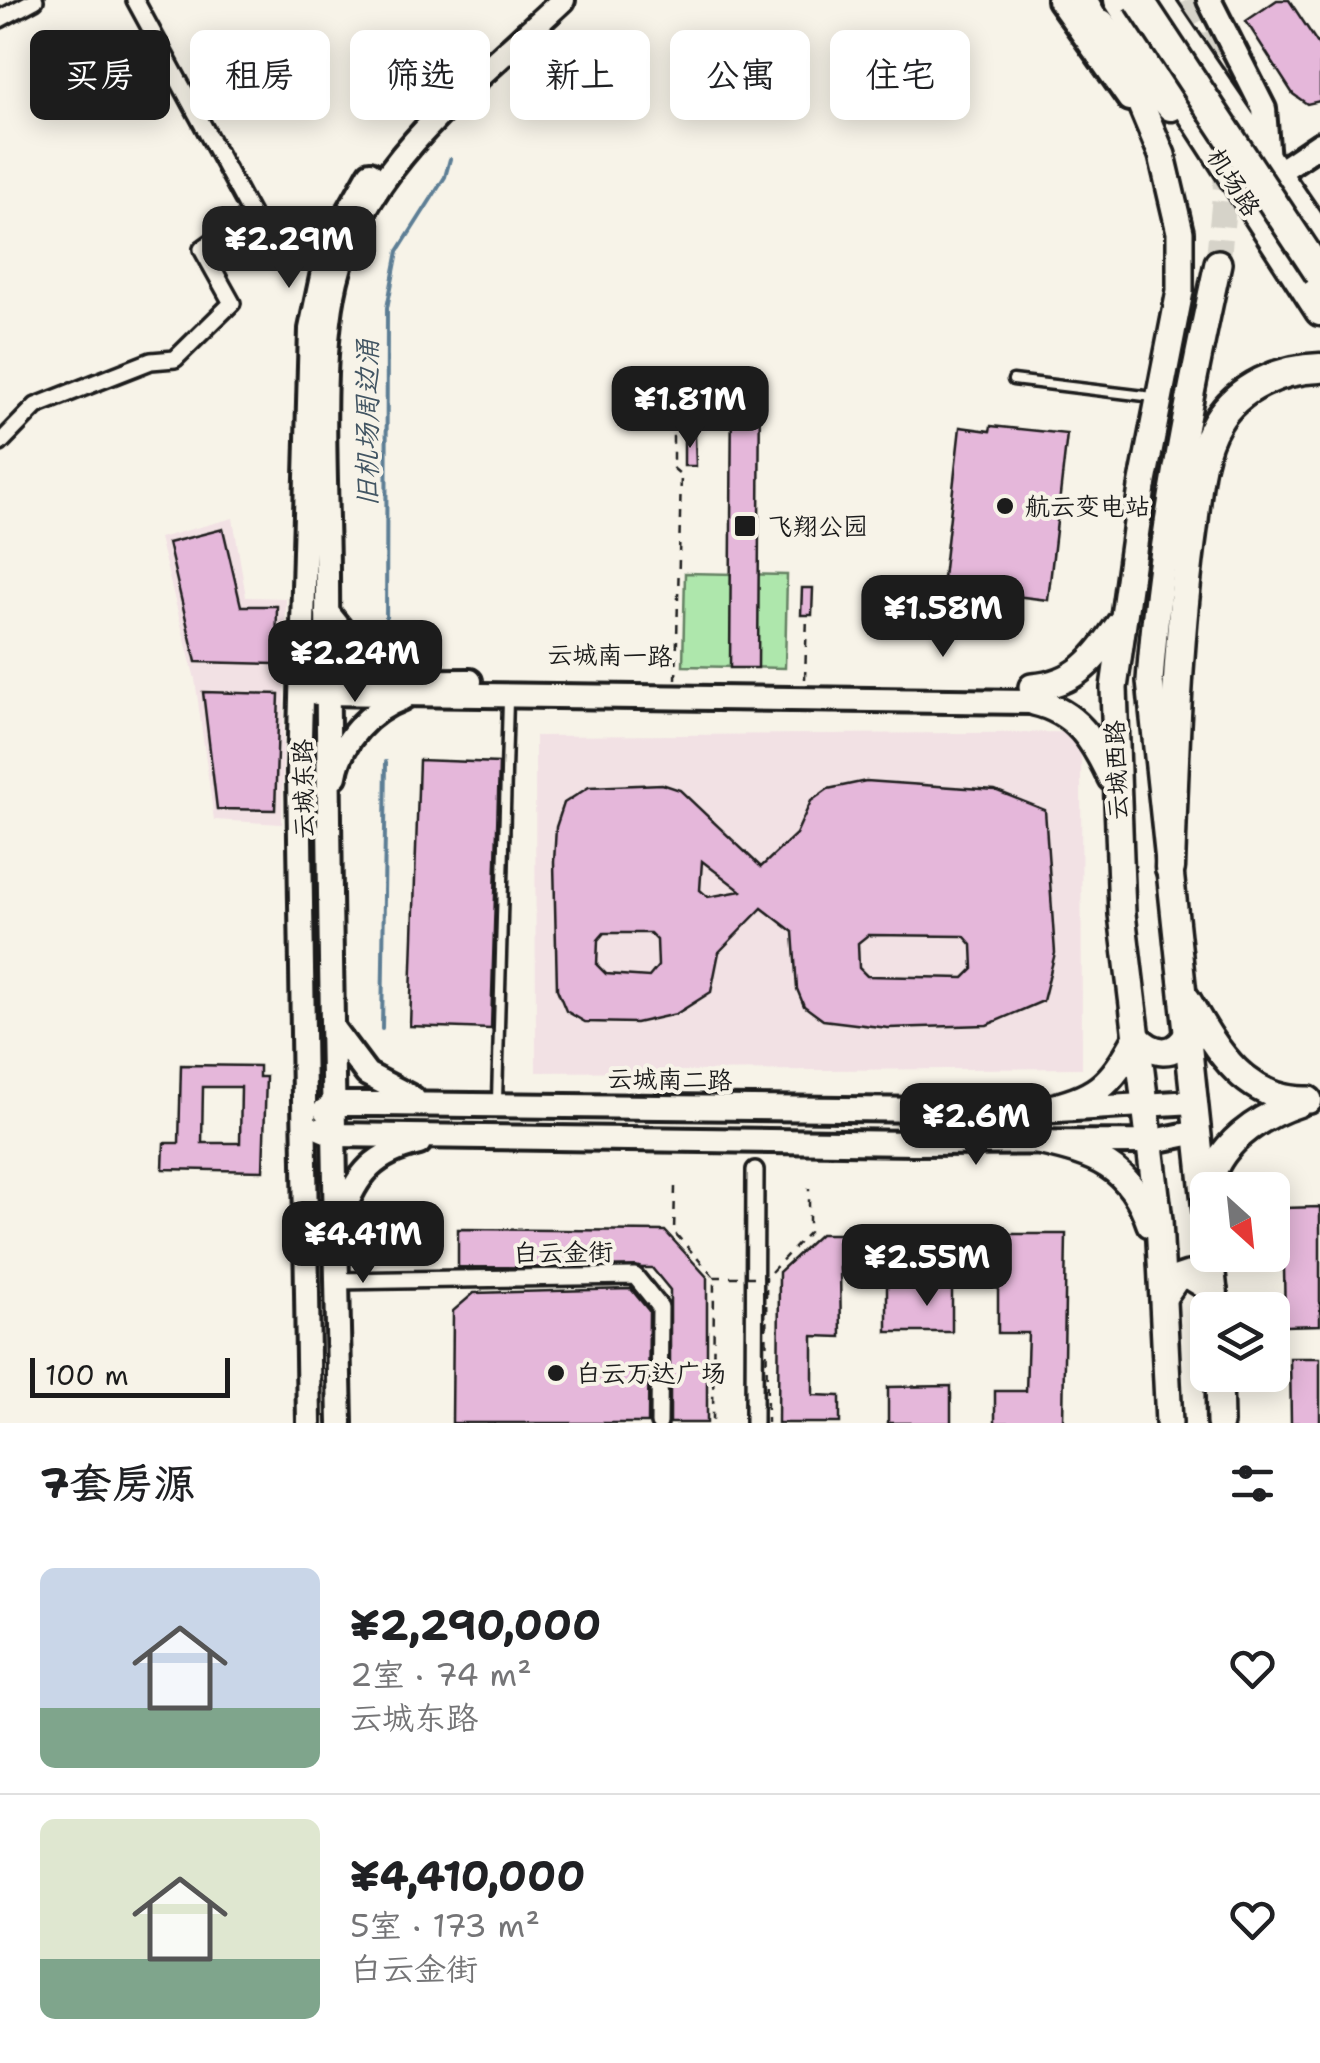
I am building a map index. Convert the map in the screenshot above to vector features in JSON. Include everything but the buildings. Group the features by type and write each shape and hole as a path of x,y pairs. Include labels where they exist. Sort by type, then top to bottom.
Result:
{"highway":[{"name":"机场路","path":"1118,0 1320,311"},
{"path":"1139,0 1320,274"},
{"name":"机场路","path":"1158,0 1320,238"},
{"path":"1101,24 1156,91 1199,129"},
{"path":"1170,868 1180,611 1203,450 1218,420 1260,382 1290,370 1320,368"}],"main road":[{"name":"云城西路","path":"1084,0 1101,24 1149,125 1171,184 1180,232 1180,291 1122,618 1114,688 1122,914 1162,1262 1169,1423"},
{"name":"云城西路","path":"1203,1172 1152,735 1150,681 1155,602 1175,463 1218,264"},
{"path":"1033,695 1081,672 1122,618"},
{"path":"1033,695 1081,726 1097,747 1115,787"},
{"path":"1182,990 1217,1049 1246,1081 1264,1094 1285,1101 1315,1099"},
{"path":"1040,1111 1082,1101 1099,1092 1114,1078 1136,1037 1152,1050 1165,1053 1182,1043 1187,1035"},
{"path":"1211,1172 1248,1128 1270,1113 1315,1099"},
{"path":"1038,1141 1078,1150 1106,1163 1132,1184 1162,1262"},
{"path":"1165,1295 1176,1279 1188,1275 1206,1292"},
{"path":"1219,1392 1220,1423"}],"street":[{"path":"0,18 35,0"},
{"path":"0,443 36,406 150,361 175,359 232,302 202,249 250,214 135,0"},
{"name":"云城东路","path":"309,1423 299,773 311,328 324,260 350,202 374,168 541,0"},
{"name":"云城东路","path":"340,1423 327,612 330,316 342,258 391,170 563,0"},
{"path":"1059,0 1149,125"},
{"path":"1209,0 1264,109 1273,167"},
{"path":"1199,129 1234,160 1263,174 1320,126"},
{"path":"1273,167 1320,144"},
{"path":"327,612 363,658 410,688 360,727 336,768 331,800"},
{"name":"云城南一路","path":"300,688 805,685 1033,695"},
{"name":"云城南一路","path":"410,688 508,696 1033,695"},
{"path":"299,773 313,759 330,770"},
{"path":"334,1030 354,1060 382,1085 411,1098 456,1105"},
{"name":"云城南二路","path":"335,1104 1040,1111 1145,1108 1194,1102"},
{"path":"304,1122 335,1104"},
{"path":"495,1136 484,1128 484,1118 497,1105"},
{"path":"304,1122 336,1135 914,1143 1149,1142 1198,1132"},
{"path":"337,1228 351,1189 378,1156 457,1136"},
{"path":"754,1423 755,1170"},
{"name":"白云金街","path":"337,1281 635,1276 660,1307 659,1423"}],"lane":[{"path":"1014,380 1159,398"},
{"path":"497,1105 508,696"}],"path":[{"path":"676,684 682,475 674,468 673,430 687,430 687,436"},
{"path":"805,685 807,615"},
{"path":"675,1187 674,1232 714,1276 713,1423"},
{"path":"766,1423 766,1277 810,1232 809,1188"},
{"path":"714,1276 766,1277"}],"shaded area":[{"path":"233,518 246,597 286,598 282,824 214,820 195,679 159,538"},
{"path":"1081,732 1082,1068 536,1072 535,736"}],"green space":[{"name":"飞翔公园","path":"685,573 787,575 785,668 683,666"}],"waterway":[{"name":"旧机场周边涌","path":"386,642 387,308 398,251 445,177 450,159"},
{"name":"旧机场周边涌","path":"382,1029 386,762"}],"tunnel":[{"path":"1187,0 1204,31 1223,89"},
{"path":"1218,263 1228,159"}],"place":[{"name":"航云变电站","path":"1005,506"},
{"name":"飞翔公园","path":"745,526"},
{"name":"白云万达广场","path":"556,1373"}]}
